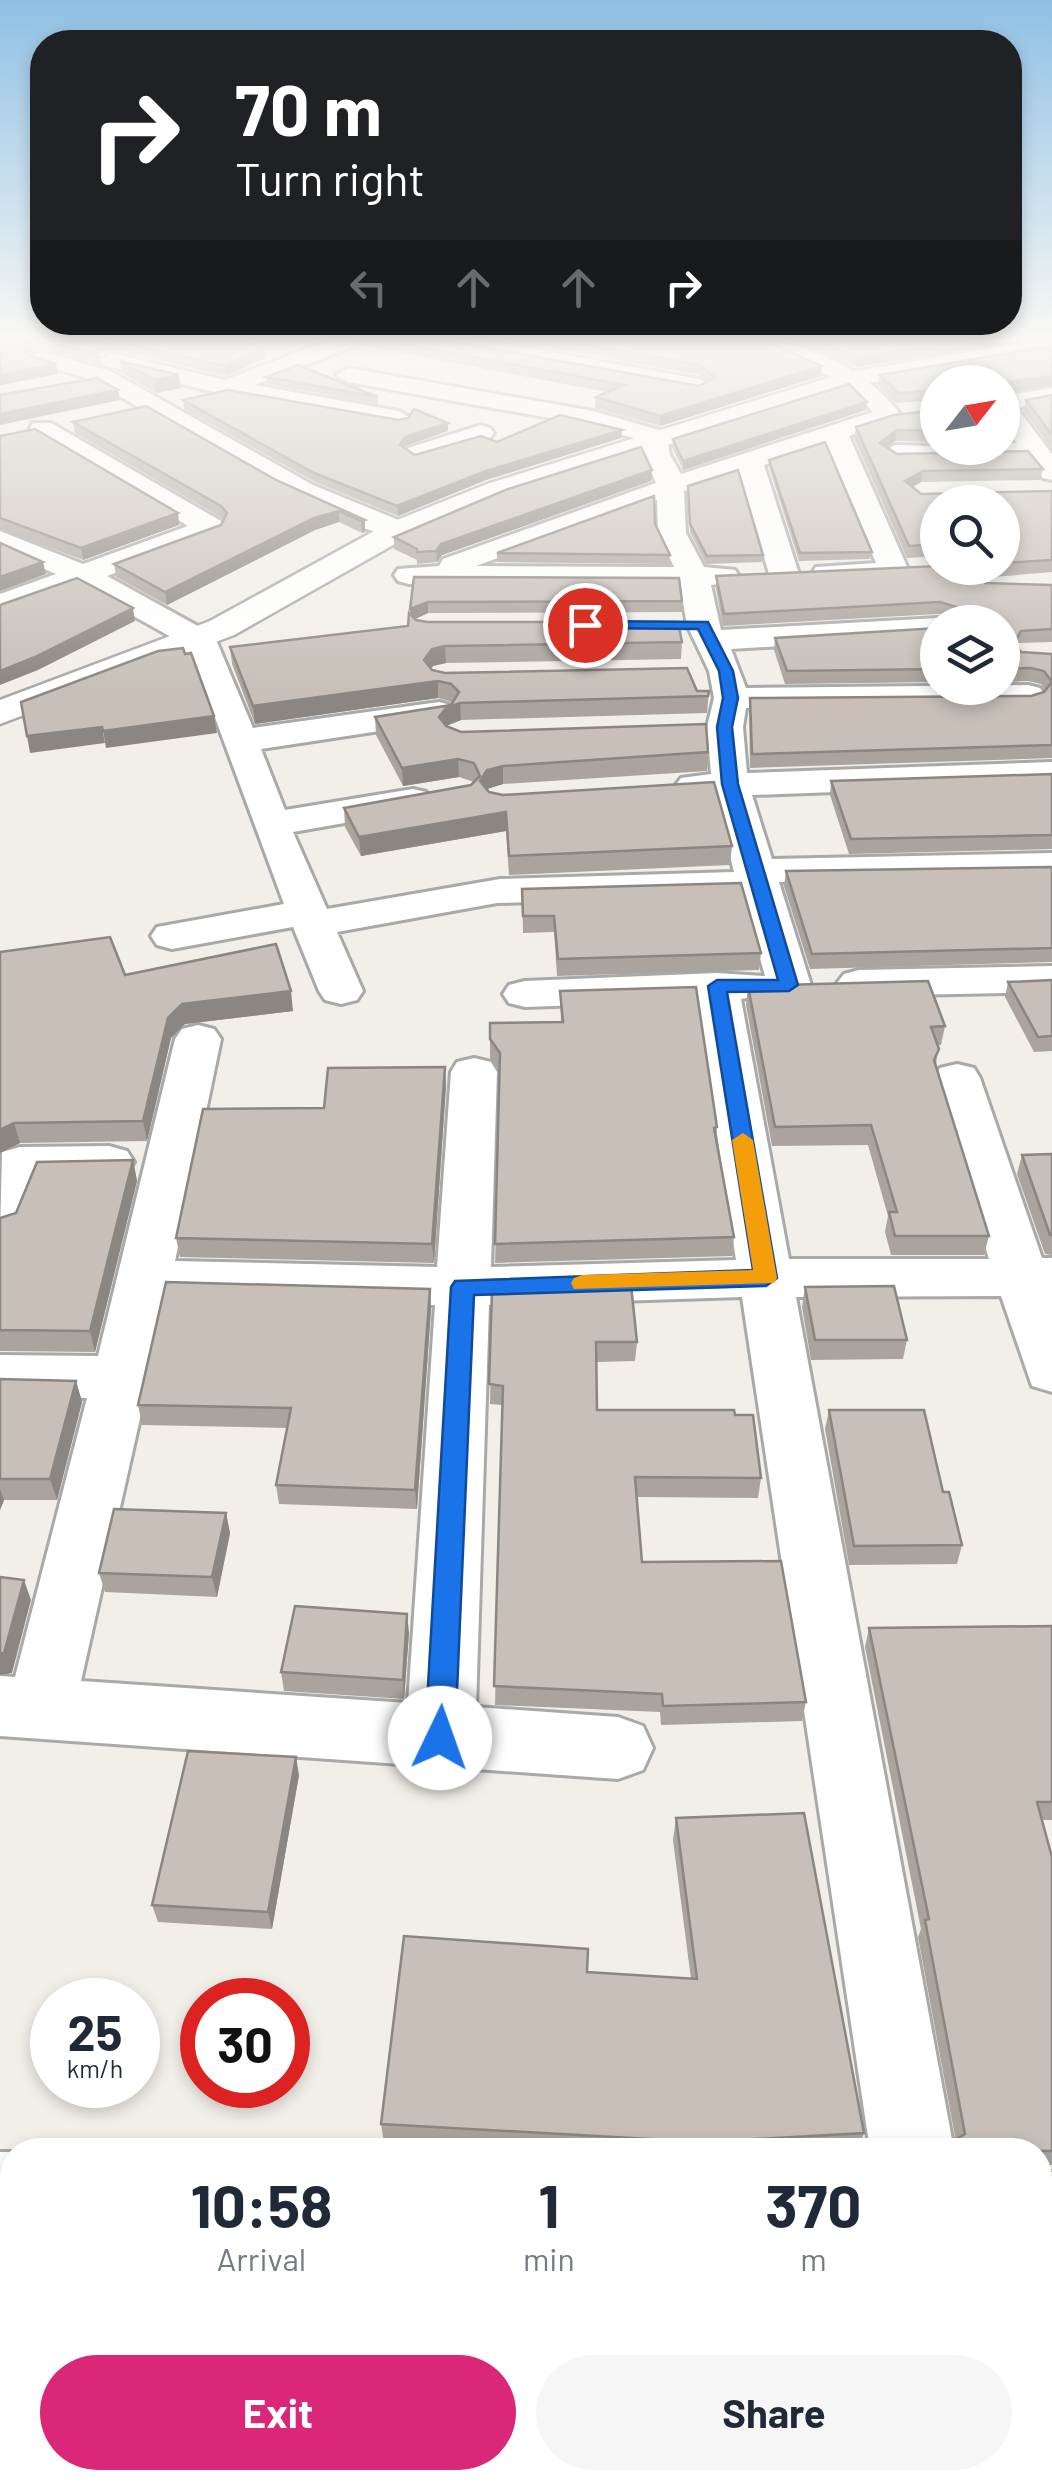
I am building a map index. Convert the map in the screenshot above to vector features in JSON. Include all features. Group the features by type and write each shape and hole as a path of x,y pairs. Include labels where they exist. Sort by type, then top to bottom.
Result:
{"street":[{"path":"0,605 212,526 79,457"},
{"path":"246,457 303,491 398,530"},
{"path":"0,713 203,646 398,530 497,490 596,457"},
{"path":"658,457 668,473 670,486 662,533 694,577 720,672 730,784 789,985"},
{"path":"758,457 419,575 694,577 920,570"},
{"path":"845,457 894,570"},
{"path":"922,457 1043,476"},
{"path":"749,460 784,574"},
{"path":"1,524 203,646 246,649"},
{"path":"534,532 613,533"},
{"path":"664,625 720,672"},
{"path":"687,728 720,672 920,632"},
{"path":"203,646 340,991"},
{"path":"686,672 1028,695"},
{"path":"240,741 439,712"},
{"path":"654,789 1052,773"},
{"path":"271,824 440,796"},
{"path":"172,936 492,892 1052,865"},
{"path":"525,994 1052,979"},
{"path":"717,986 910,2138"},
{"path":"198,1038 122,1377 21,1708 618,1748"},
{"path":"440,1738 474,1072"},
{"path":"957,1078 1037,1277 1052,1371"},
{"path":"0,1220 10,1163 171,1160"},
{"path":"145,1279 463,1287 766,1278 1037,1277"},
{"path":"0,1376 122,1377"}],"building":[{"path":"0,457 83,457 178,513 81,548 0,518"},
{"path":"135,457 236,457 365,520 339,511 314,518 165,592 114,564 221,525 227,513"},
{"path":"286,457 532,457 397,506 314,473"},
{"path":"609,457 646,457 652,470 441,544 436,551 417,552 394,537 508,489"},
{"path":"831,457 872,552 800,553 769,460"},
{"path":"869,457 920,457 920,465 1020,465 1020,457 1033,457 1043,469 923,471 905,481 920,493 920,545 909,546"},
{"path":"738,470 763,555 707,556 690,524 688,486"},
{"path":"1052,491 1052,560 1020,562 1020,492"},
{"path":"654,496 655,524 670,555 497,553"},
{"path":"0,543 43,562 0,577"},
{"path":"920,567 920,585 1052,585 1052,629 1020,633 1020,605 940,602 724,614 716,576"},
{"path":"414,577 679,578 682,601 428,602 410,609"},
{"path":"77,578 133,608 0,671 0,605"},
{"path":"409,613 416,620 427,622 678,622 682,642 445,646 432,649 424,660 432,670 445,673 687,668 697,691 709,691 708,696 460,703 446,708 439,717 446,726 461,732 706,724 708,752 503,766 487,770 480,781 489,792 503,795 714,782 732,846 509,856 506,812 359,837 344,808 471,785 480,776 474,763 458,759 402,768 375,717 451,705 459,692 451,684 438,681 253,706 230,647 408,626"},
{"path":"920,629 920,669 787,671 775,638"},
{"path":"183,648 185,654 191,653 214,716 103,731 102,727 27,736 21,702 158,651"},
{"path":"1020,651 1052,654 1052,682 1044,671 1020,668"},
{"path":"1052,682 1052,745 752,754 750,698 920,697 920,705 1020,705 1020,696 1044,692"},
{"path":"1052,774 1052,835 851,839 831,781"},
{"path":"1052,867 1052,948 812,954 786,871"},
{"path":"741,883 761,953 558,959 554,916 523,916 522,889"},
{"path":"110,937 125,975 276,944 291,991 182,1004 168,1018 143,1121 14,1123 0,1130 0,952"},
{"path":"1052,980 1052,1036 1038,1037 1008,982"},
{"path":"928,981 945,1026 931,1027 939,1049 934,1060 989,1236 895,1236 889,1212 897,1212 871,1125 775,1127 748,986"},
{"path":"696,987 717,1127 714,1128 734,1237 495,1244 500,1053 490,1039 490,1023 563,1022 560,991"},
{"path":"445,1067 432,1244 176,1238 203,1109 324,1108 328,1068"},
{"path":"1052,1154 1052,1235 1050,1235 1022,1155"},
{"path":"133,1160 90,1331 0,1330 0,1218 16,1213 37,1162"},
{"path":"166,1282 430,1289 415,1490 276,1485 291,1408 138,1405"},
{"path":"631,1285 637,1342 596,1342 597,1410 734,1410 735,1415 753,1415 761,1478 635,1477 642,1562 781,1561 806,1702 663,1706 662,1694 494,1686 503,1386 489,1384 492,1289"},
{"path":"894,1286 907,1340 815,1340 805,1287"},
{"path":"0,1379 76,1381 50,1479 0,1479"},
{"path":"829,1410 924,1410 943,1492 949,1492 962,1545 854,1546"},
{"path":"114,1509 226,1513 212,1577 99,1573"},
{"path":"0,1577 24,1580 4,1653 0,1654"},
{"path":"295,1606 407,1614 403,1680 281,1672"},
{"path":"1052,1626 1052,1802 1037,1802 1052,1857 1052,2138 958,2138 965,2134 925,1920 929,1919 869,1628"},
{"path":"188,1751 296,1757 268,1912 152,1905"},
{"path":"804,1813 864,2133 775,2138 631,2138 381,2124 404,1936 588,1949 587,1972 697,1979 676,1818"}],"slow traffic":[{"path":"582,1283 766,1278 743,1140"}],"route":[{"path":"440,1738 463,1287 766,1278 717,986 789,985 730,784 725,727 731,698 726,671 703,625 585,625"}]}
